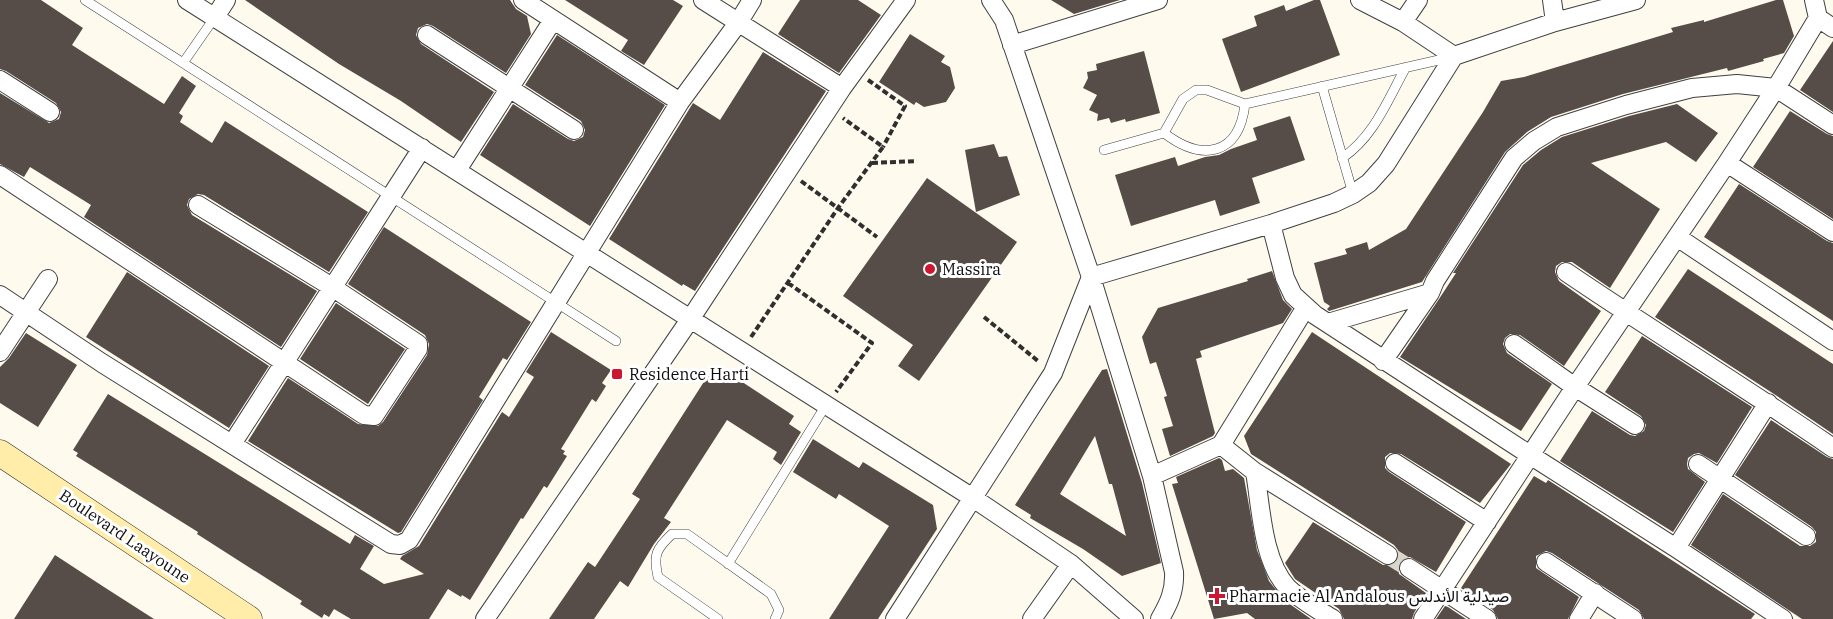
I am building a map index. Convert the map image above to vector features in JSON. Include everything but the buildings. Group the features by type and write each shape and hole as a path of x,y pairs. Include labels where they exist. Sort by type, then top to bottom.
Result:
{"street":[{"path":"188,0 973,498 1071,564 1134,619"},
{"path":"215,17 226,0"},
{"path":"523,0 680,102"},
{"path":"703,0 842,88"},
{"path":"0,295 102,363 392,544 400,545 409,540 680,102 738,23 752,0"},
{"path":"485,619 691,318 842,88 906,0"},
{"path":"990,0 1004,20 1091,277 1152,476 1174,572 1175,586 1160,619"},
{"path":"1012,45 1158,0"},
{"path":"1360,0 1403,22 1454,56"},
{"path":"1403,22 1418,0"},
{"path":"1552,0 1555,21"},
{"path":"1091,277 1271,224 1334,203 1353,194 1369,183 1386,164 1454,56 1555,21 1633,0"},
{"path":"1423,619 1575,387 1776,88 1825,23 1814,0"},
{"path":"457,170 554,20"},
{"path":"427,35 574,130"},
{"path":"0,80 50,112"},
{"path":"1383,361 1430,293 1435,281 1514,158 1534,141 1557,127 1626,105 1692,88 1737,84 1776,88 1833,125"},
{"path":"232,444 422,148"},
{"path":"1727,163 1833,232"},
{"path":"0,175 284,363 369,417 374,416 418,349 415,340 198,205"},
{"path":"1271,224 1285,278 1293,295 1306,307 1383,361 1676,548 1762,613 1783,619"},
{"path":"1677,237 1833,341"},
{"path":"1566,272 1833,448"},
{"path":"895,619 1053,373 1091,277"},
{"path":"0,352 48,279"},
{"path":"1328,323 1430,293"},
{"path":"1152,476 1221,445 1306,307"},
{"path":"1514,344 1575,387 1635,424"},
{"path":"1676,548 1768,403"},
{"path":"1221,445 1255,471 1388,555"},
{"name":"Boulevard Laayoune","path":"0,453 249,619"},
{"path":"1395,463 1487,522"},
{"path":"1698,464 1806,536"},
{"path":"1255,471 1268,549 1277,572 1287,586 1305,602 1333,619"},
{"path":"1546,562 1633,619"},
{"path":"1032,619 1071,564"},
{"path":"1409,568 1487,619"},
{"path":"1580,619 1595,593"}],"lane":[{"path":"85,0 616,341"},
{"path":"183,63 215,17"},
{"path":"1104,150 1164,133 1183,99 1196,90 1207,90 1245,104 1454,56"},
{"path":"1342,158 1357,148 1367,137 1406,67"},
{"path":"1322,86 1353,194"},
{"path":"1164,133 1188,148 1207,152 1224,146 1238,130 1243,119 1245,104"},
{"path":"728,564 826,405"},
{"path":"718,619 658,577 654,561 660,546 672,534 687,534 771,594 779,610 775,619"}],"path":[{"path":"742,351 838,208 883,147 905,106 855,70"},
{"path":"830,109 883,147"},
{"path":"871,163 917,161"},
{"path":"788,172 878,237"},
{"path":"788,283 872,343 826,405"},
{"path":"984,317 1053,373"}],"tunnel":[{"path":"1388,555 1409,568"}],"place":[{"name":"Massira","path":"930,269"},
{"name":"Residence Harti","path":"617,374"},
{"name":"Pharmacie Al Andalous صيدلية الأندلس","path":"1217,596"}]}
